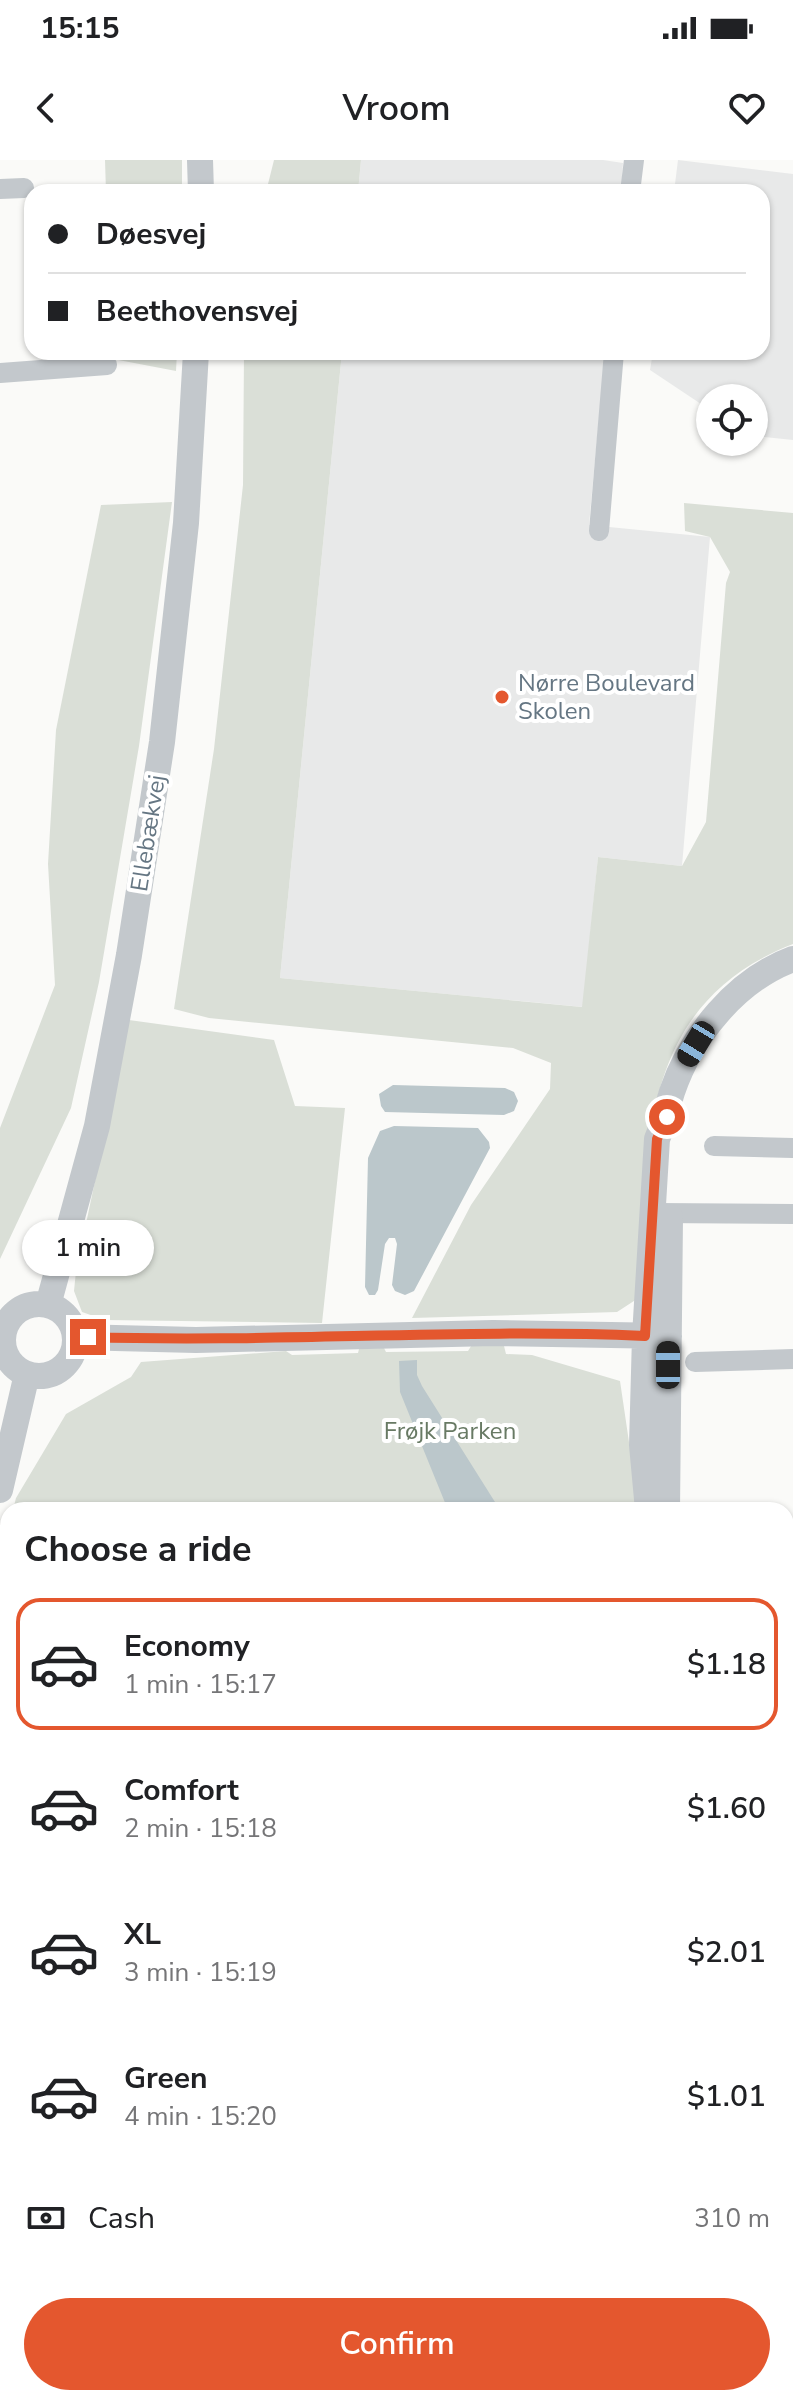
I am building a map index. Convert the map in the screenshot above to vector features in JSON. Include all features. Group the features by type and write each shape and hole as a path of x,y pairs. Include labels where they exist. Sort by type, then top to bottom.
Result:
{"street":[{"path":"200,160 201,184"},
{"path":"631,184 634,160"},
{"path":"0,189 24,188"},
{"name":"Ellebækvej","path":"48,1305 97,1126 129,955 162,742 186,523 196,360"},
{"path":"599,531 613,360"},
{"path":"0,373 107,365"},
{"path":"647,1502 642,1445 657,1336 662,1213 670,1138 667,1117 672,1093 705,1029 728,1002 755,979 793,959"},
{"path":"714,1146 793,1148"},
{"path":"662,1213 793,1214"},
{"path":"35,1304 48,1305 67,1317 75,1337 69,1360 61,1368 38,1376 27,1374 9,1360 2,1338 13,1315 23,1307 35,1304"},
{"path":"75,1337 196,1340 493,1333 657,1336"},
{"path":"657,1336 667,1502"},
{"path":"695,1362 793,1359"},
{"path":"0,1490 27,1374"}],"shaded area":[{"path":"361,160 603,160 623,163 622,184 359,184"},
{"path":"678,160 793,174 793,440 768,437 768,384 696,384 696,401 650,370 652,360 770,360 770,184 675,184"},
{"name":"Nørre Boulevard Skolen","path":"341,360 604,360 589,525 710,537 682,866 598,857 583,1007 280,978"},
{"path":"393,1085 505,1088 514,1092 518,1101 514,1111 504,1115 385,1112 379,1094"},
{"path":"394,1126 478,1128 490,1148 414,1291 405,1295 395,1291 392,1285 397,1244 395,1238 389,1238 385,1244 378,1290 375,1295 369,1295 365,1287 368,1158 380,1131"},
{"path":"417,1360 417,1375 422,1386 495,1502 445,1502 400,1392 399,1361"}],"green space":[{"path":"105,160 182,160 182,184 106,184"},
{"path":"274,160 361,160 359,184 268,184"},
{"path":"118,360 177,360 176,371"},
{"path":"244,360 341,360 280,978 582,1007 598,857 682,866 706,822 726,583 730,572 710,537 685,531 684,503 793,513 793,944 741,971 703,1006 676,1046 659,1092 649,1141 637,1299 617,1312 412,1318 471,1205 550,1089 551,1063 513,1048 209,1018 174,1009 214,749 243,485"},
{"path":"172,502 139,746 99,982 71,1108 0,1259 0,1128 55,985 48,864 56,730 101,505"},
{"path":"129,1020 274,1040 295,1106 345,1108 322,1323 105,1320 82,1312 74,1291 76,1271"},
{"name":"Frøjk Parken","path":"473,1343 504,1346 506,1354 532,1355 620,1381 638,1502 15,1502 66,1414 131,1377 141,1362 286,1351 292,1355 358,1353 359,1349 384,1348 386,1352 468,1351"}],"place":[{"name":"Nørre Boulevard Skolen","path":"502,697"}],"route":[{"path":"88,1337 196,1340 493,1333 645,1336 657,1139 667,1117"}]}
